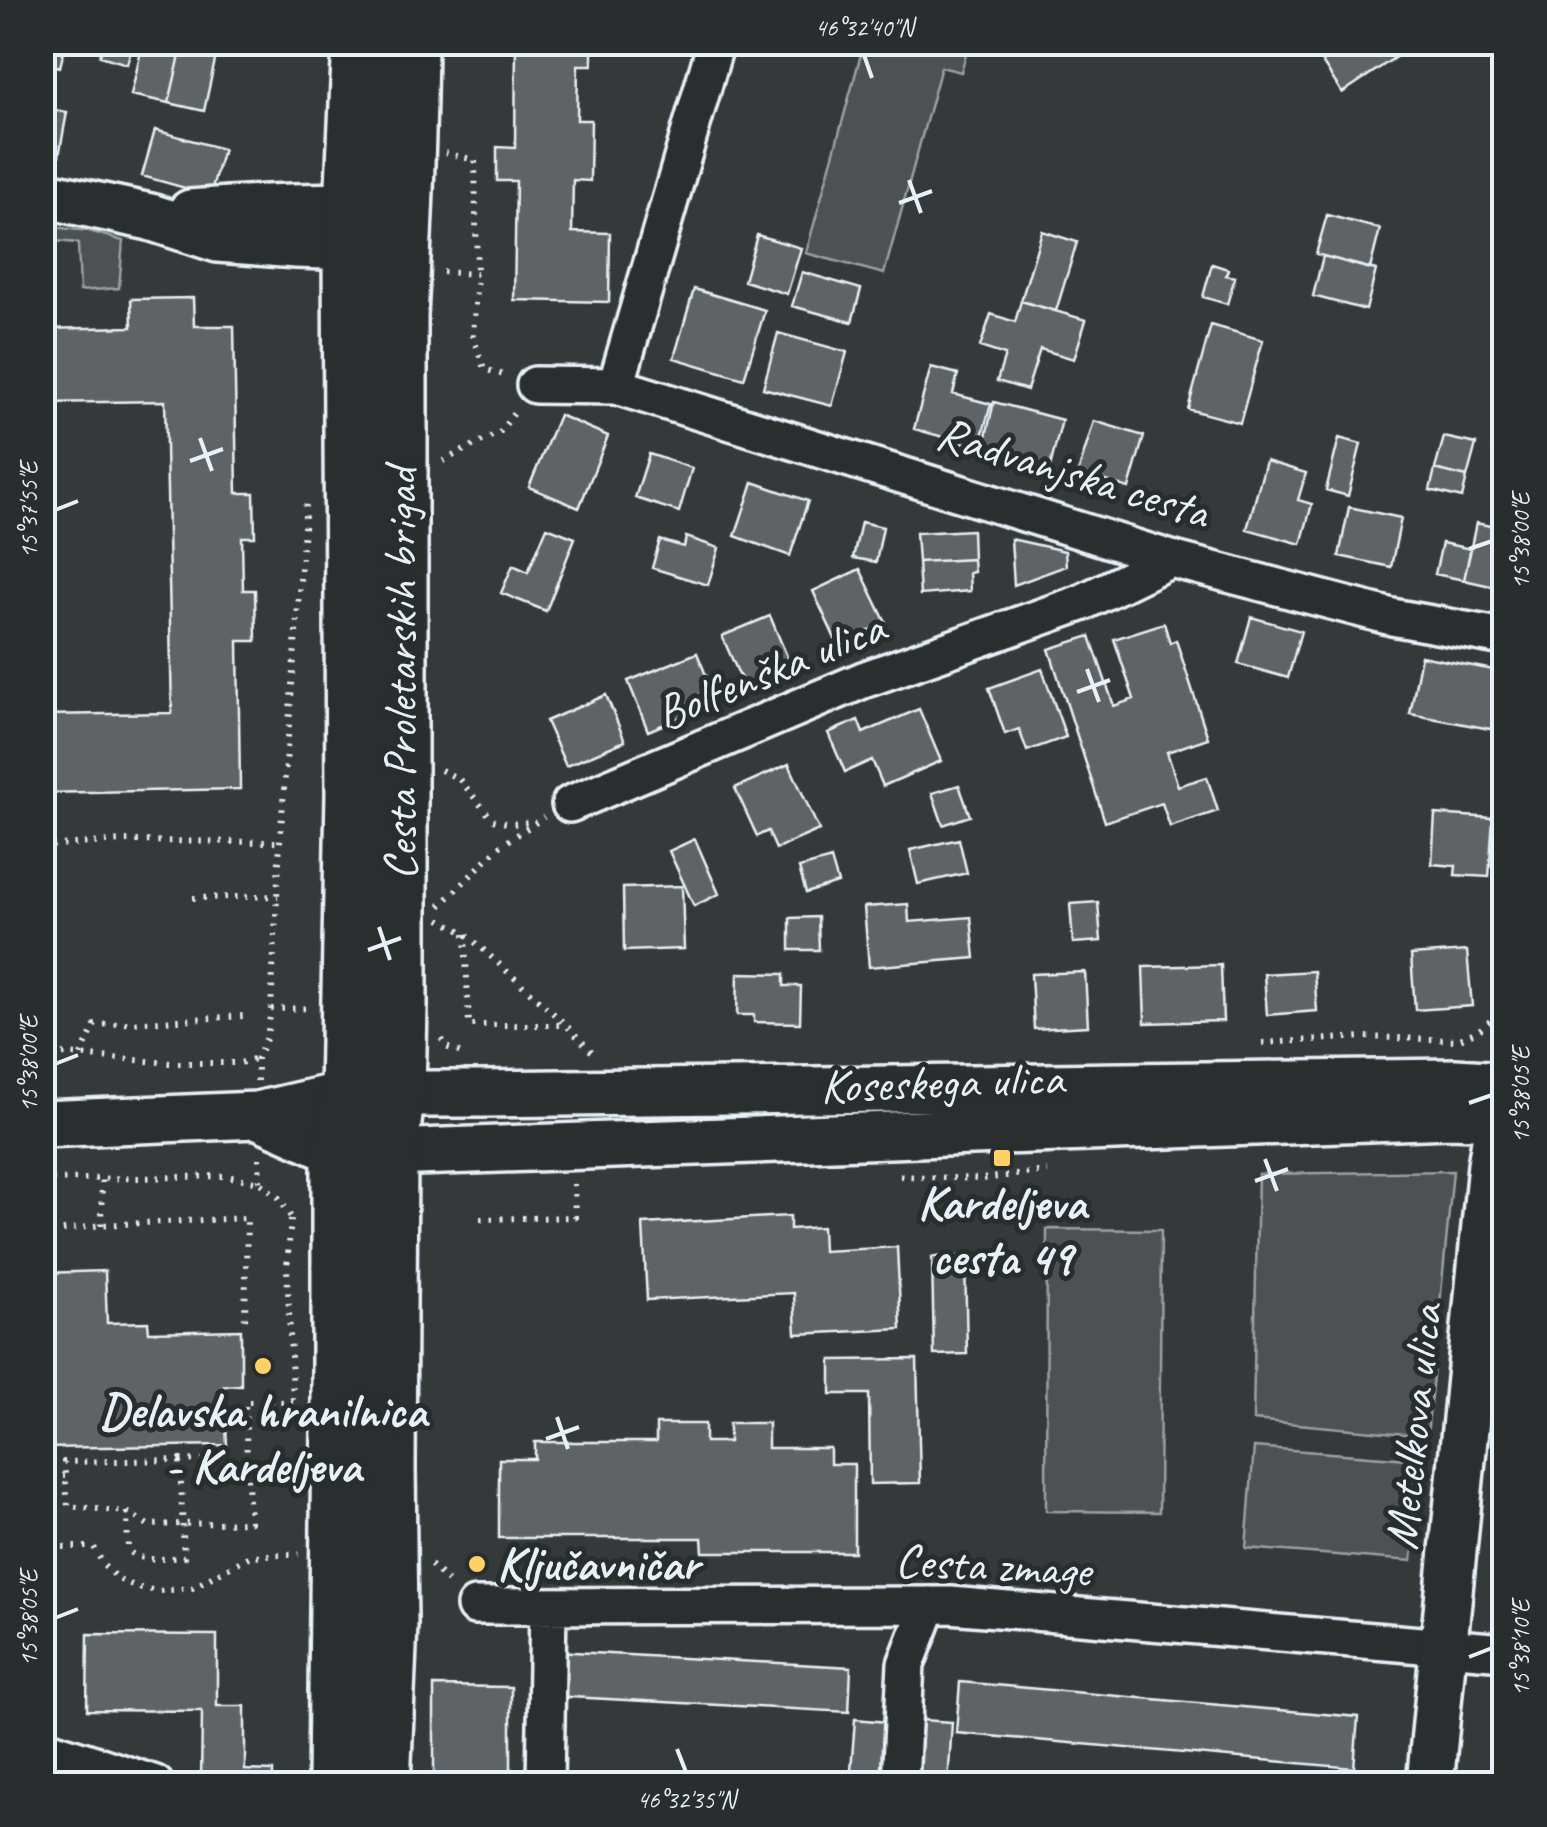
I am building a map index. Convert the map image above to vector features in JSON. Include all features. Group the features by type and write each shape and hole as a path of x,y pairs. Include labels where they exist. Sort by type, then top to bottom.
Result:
{"main road":[{"name":"Cesta Proletarskih brigad","path":"360,42 389,236"},
{"name":"Cesta Proletarskih brigad","path":"336,1784 340,1430 372,1093 354,794 389,236 408,151 410,42"},
{"name":"Cesta Proletarskih brigad","path":"364,1153 387,1468 390,1624 382,1784"}],"street":[{"path":"616,386 716,42"},
{"path":"42,194 150,217 218,238 389,236"},
{"name":"Radvanjska cesta","path":"535,385 616,386 1170,559 1392,617 1504,637"},
{"name":"Bolfenška ulica","path":"570,804 863,680 1082,603 1170,559"},
{"name":"Koseskega ulica","path":"42,1124 257,1115 372,1093 1455,1082 1502,1094"},
{"name":"Koseskega ulica","path":"364,1153 1451,1116 1502,1094"},
{"name":"Metelkova ulica","path":"1430,1784 1491,1165 1502,1094"},
{"path":"257,1115 364,1153"},
{"path":"900,1784 906,1664 929,1605"},
{"name":"Cesta zmage","path":"475,1606 929,1605 1504,1652"},
{"path":"545,1784 548,1606"},
{"path":"42,1747 155,1784"}],"path":[{"path":"437,464 500,432 535,385 484,369 474,336 475,160 440,152"},
{"path":"389,236 477,274"},
{"path":"272,1009 280,842 307,491"},
{"path":"439,769 459,780 493,820 511,824 533,822"},
{"path":"570,804 533,822 499,847 432,914 464,933 596,1056"},
{"path":"42,846 123,841 280,842"},
{"path":"193,898 278,896"},
{"path":"464,933 469,1024 566,1025"},
{"path":"81,1056 96,1026 244,1016"},
{"path":"1490,1021 1504,1022"},
{"path":"42,1056 68,1054 170,1063 240,1063 256,1058"},
{"path":"42,1180 226,1176 260,1182 280,1198 290,1219 305,1220"},
{"path":"480,1219 575,1217 574,1178"},
{"path":"101,1225 102,1179"},
{"path":"42,1233 101,1225 247,1218 245,1321"},
{"path":"247,1461 64,1462 68,1506 128,1512 148,1526 250,1522 245,1402 293,1402"},
{"path":"128,1512 128,1550 134,1556 184,1556 180,1460"},
{"path":"42,1476 64,1476"},
{"path":"42,1547 94,1547 104,1566 118,1579 159,1590 192,1588 250,1556 300,1554"},
{"path":"419,1554 475,1606"}],"shaded area":[{"path":"864,43 969,43 961,72 941,67 884,274 806,253"},
{"path":"43,226 89,231 123,241 119,288 80,291 78,243 43,240"},
{"path":"1453,1171 1427,1436 1253,1420 1258,1174"},
{"path":"1047,1229 1161,1230 1159,1512 1046,1511"},
{"path":"1254,1447 1421,1460 1412,1561 1246,1548"}],"building":[{"path":"42,42 66,42 60,67 42,62"},
{"path":"104,42 133,42 127,64 100,56"},
{"path":"143,42 183,42 169,103 131,95"},
{"path":"183,42 219,42 204,111 169,103"},
{"path":"516,42 592,42 592,65 578,65 577,120 591,120 590,181 573,180 572,232 610,233 609,302 514,300 516,181 497,181 497,147 515,148"},
{"path":"1309,42 1418,42 1342,93"},
{"path":"42,108 67,112 59,156 42,153"},
{"path":"155,130 223,149 210,195 142,176"},
{"path":"1327,215 1380,229 1370,269 1316,254"},
{"path":"1042,231 1077,242 1056,311 1021,301"},
{"path":"757,235 801,248 787,294 744,281"},
{"path":"1323,256 1376,270 1366,310 1313,296"},
{"path":"1212,264 1228,269 1226,275 1235,277 1227,304 1203,297"},
{"path":"802,272 861,289 852,322 792,306"},
{"path":"694,289 765,310 744,379 674,358"},
{"path":"193,298 194,326 234,326 237,493 254,493 255,537 242,537 243,590 255,590 256,641 238,641 240,789 42,793 42,715 172,713 165,401 42,403 42,329 132,327 131,299"},
{"path":"1021,301 1086,320 1074,359 1040,349 1027,390 997,381 1005,355 980,347 991,314 1015,322"},
{"path":"1211,325 1263,340 1240,423 1188,409"},
{"path":"778,333 847,352 832,406 763,388"},
{"path":"931,367 958,374 953,394 991,404 979,447 914,429"},
{"path":"994,402 1062,420 1050,467 983,449"},
{"path":"559,415 608,436 579,508 529,487"},
{"path":"1504,416 1504,456 1493,452"},
{"path":"1094,421 1144,436 1129,488 1078,473"},
{"path":"1444,437 1476,444 1467,477 1435,469"},
{"path":"1339,438 1361,444 1348,496 1326,490"},
{"path":"649,454 692,468 679,512 635,498"},
{"path":"1266,461 1306,473 1298,500 1312,504 1301,544 1247,529"},
{"path":"1435,469 1467,477 1462,498 1430,490"},
{"path":"753,482 808,501 790,556 735,536"},
{"path":"1349,507 1401,518 1391,567 1339,556"},
{"path":"861,522 883,527 876,562 853,558"},
{"path":"1476,523 1504,529 1504,589 1464,580"},
{"path":"547,527 575,538 546,611 501,593 513,565 528,572"},
{"path":"972,530 973,559 918,562 916,533"},
{"path":"686,537 719,548 708,585 652,568 660,540 684,547"},
{"path":"1011,539 1065,551 1066,566 1014,585"},
{"path":"1442,543 1471,549 1464,580 1435,574"},
{"path":"973,559 970,591 920,595 918,562"},
{"path":"860,569 886,623 838,645 813,591"},
{"path":"770,616 791,666 744,686 722,636"},
{"path":"1251,617 1301,631 1288,678 1238,664"},
{"path":"1164,623 1170,643 1176,640 1208,738 1167,752 1178,786 1207,777 1218,811 1170,827 1162,803 1105,822 1049,649 1090,636 1114,706 1134,699 1114,639"},
{"path":"697,653 712,690 693,697 698,710 648,731 628,681"},
{"path":"1421,656 1504,672 1501,731 1410,714"},
{"path":"1042,669 1066,737 1027,751 1019,729 1005,734 989,688"},
{"path":"606,695 625,741 566,766 546,721"},
{"path":"919,709 941,761 883,786 872,760 845,772 828,733 858,720 863,733"},
{"path":"789,764 819,830 776,849 768,831 757,836 735,788"},
{"path":"959,785 970,816 943,825 932,793"},
{"path":"1435,814 1493,818 1489,877 1455,875 1456,866 1432,864"},
{"path":"695,839 719,894 694,906 669,851"},
{"path":"959,839 967,873 918,884 910,850"},
{"path":"831,859 838,883 806,893 799,868"},
{"path":"682,886 684,949 624,951 623,888"},
{"path":"1098,902 1101,941 1073,943 1070,904"},
{"path":"908,904 909,922 971,917 975,958 869,967 864,907"},
{"path":"818,917 819,950 790,950 790,918"},
{"path":"1467,951 1472,1006 1415,1010 1411,955"},
{"path":"1221,965 1223,1021 1145,1023 1143,967"},
{"path":"1314,971 1317,1011 1267,1015 1264,974"},
{"path":"1085,972 1088,1026 1034,1029 1031,974"},
{"path":"738,973 784,974 784,986 801,986 800,1023 754,1022 754,1015 737,1015"},
{"path":"790,1216 790,1229 822,1227 823,1251 897,1247 901,1329 796,1334 794,1293 647,1300 643,1224"},
{"path":"965,1256 967,1354 934,1355 932,1257"},
{"path":"105,1271 107,1323 148,1322 149,1332 241,1330 241,1385 224,1386 225,1412 229,1413 227,1445 42,1448 42,1273"},
{"path":"917,1359 920,1483 870,1484 869,1394 831,1394 831,1360"},
{"path":"729,1423 768,1423 768,1448 830,1448 830,1464 854,1464 854,1552 703,1552 702,1538 499,1538 499,1459 535,1459 535,1442 656,1442 656,1424 705,1424 705,1442 729,1442"},
{"path":"88,1634 217,1635 217,1706 245,1706 245,1770 273,1771 273,1784 201,1784 202,1711 87,1710"},
{"path":"555,1651 851,1667 849,1712 552,1696"},
{"path":"960,1682 1358,1717 1354,1768 956,1733"},
{"path":"434,1686 511,1687 511,1784 434,1784"},
{"path":"1494,1714 1504,1715 1504,1765 1491,1764"},
{"path":"855,1719 886,1722 881,1784 850,1784"},
{"path":"921,1720 952,1722 948,1784 916,1784"}],"place":[{"name":"Kardeljeva cesta 49","path":"1002,1158"},
{"name":"Delavska hranilnica - Kardeljeva","path":"263,1366"},
{"name":"Ključavničar","path":"477,1564"}]}
